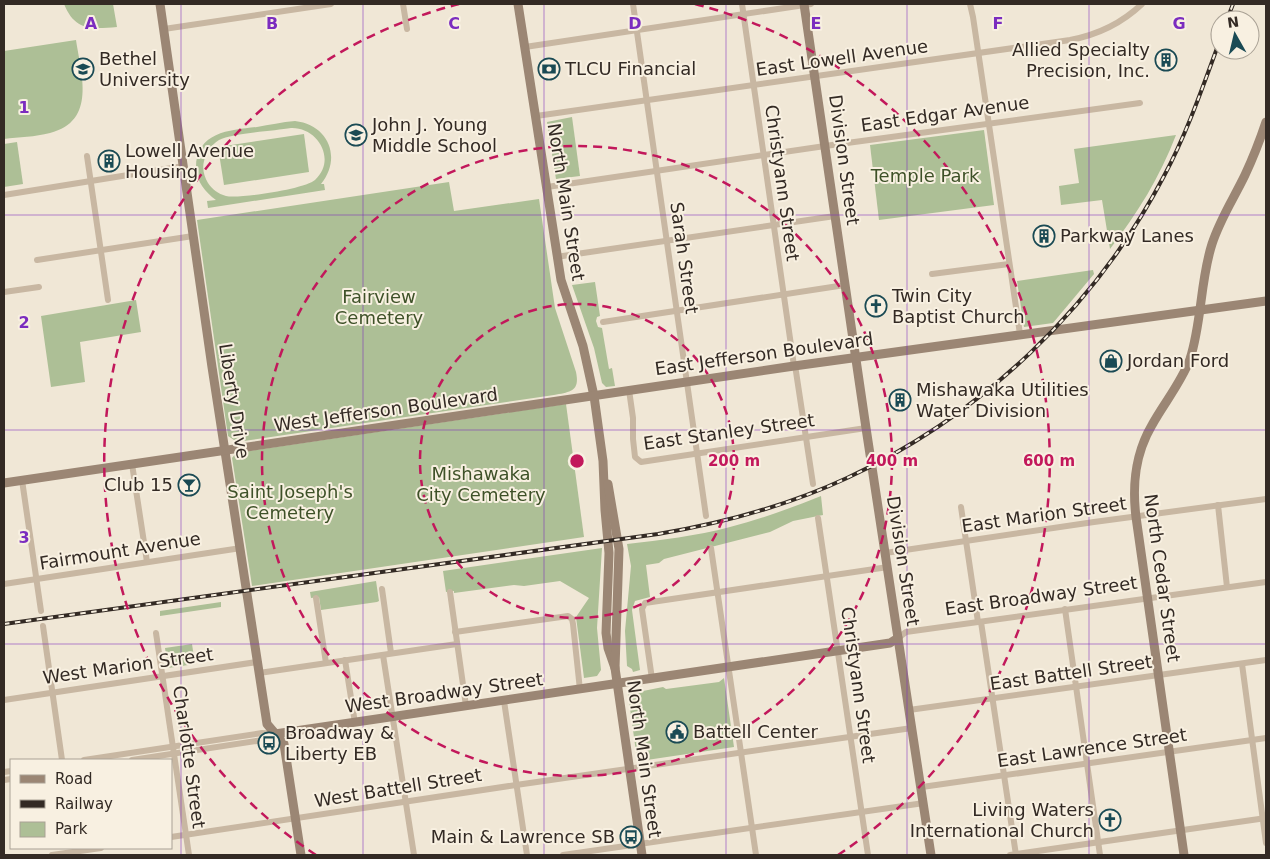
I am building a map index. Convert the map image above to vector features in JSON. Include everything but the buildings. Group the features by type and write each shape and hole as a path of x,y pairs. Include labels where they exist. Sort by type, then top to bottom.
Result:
{"street":[{"name":"Liberty Drive","path":"160,4 266,724 284,744 301,855"},
{"path":"164,29 292,7 331,4"},
{"path":"404,4 407,29"},
{"name":"North Main Street","path":"518,4 560,280 583,346 594,396 603,461 609,553 606,633 608,648 615,668 642,855"},
{"name":"Sarah Street","path":"632,4 706,516"},
{"name":"Christyann Street","path":"742,4 813,484"},
{"path":"525,47 807,4"},
{"name":"Division Street","path":"807,4 815,76 855,357 932,855"},
{"path":"970,4 979,53 1020,334"},
{"name":"East Lowell Avenue","path":"536,116 1070,40 1094,34 1117,23 1142,4"},
{"name":"East Edgar Avenue","path":"547,187 763,154 1140,103"},
{"name":"North Cedar Street","path":"1184,855 1136,517 1134,486 1138,456 1152,425 1186,369 1194,344 1205,267 1223,218 1245,174 1266,122"},
{"path":"87,156 108,300"},
{"path":"4,195 184,166"},
{"path":"556,257 835,216"},
{"path":"37,260 193,236"},
{"path":"932,274 1009,264"},
{"path":"603,322 784,296 846,285"},
{"path":"4,292 39,287"},
{"name":"East Jefferson Boulevard","path":"594,396 795,365 1266,301"},
{"name":"East Stanley Street","path":"629,390 634,418 633,439 635,457 641,462 866,428"},
{"name":"West Jefferson Boulevard","path":"4,483 594,396"},
{"path":"132,464 147,562"},
{"path":"22,480 40,611"},
{"name":"East Marion Street","path":"885,553 1266,499"},
{"path":"1218,505 1227,587"},
{"path":"961,507 1005,776 1014,855 1265,818"},
{"name":"Christyann Street","path":"818,518 868,855"},
{"name":"Fairmount Avenue","path":"4,584 241,548"},
{"path":"711,548 756,855"},
{"path":"652,679 642,609 643,604 888,567"},
{"name":"East Broadway Street","path":"617,684 890,643 906,632 1266,582"},
{"path":"382,588 391,653"},
{"path":"450,592 466,706"},
{"path":"316,598 326,663"},
{"path":"1065,609 1100,855"},
{"path":"455,632 568,616 572,619 573,624 580,690"},
{"path":"42,626 62,759"},
{"name":"Charlotte Street","path":"156,633 188,855"},
{"path":"259,673 457,644"},
{"path":"383,655 414,855"},
{"path":"345,660 355,723"},
{"name":"East Battell Street","path":"909,710 1266,660"},
{"name":"West Marion Street","path":"4,700 257,662"},
{"path":"1242,664 1265,818 1266,843"},
{"name":"West Broadway Street","path":"136,759 262,733 275,734 355,723 617,684"},
{"path":"504,701 527,855"},
{"path":"629,769 912,728"},
{"name":"East Lawrence Street","path":"922,787 1266,738"},
{"name":"West Broadway Street","path":"93,759 173,750"},
{"name":"West Battell Street","path":"172,837 629,769"},
{"path":"563,855 924,803"},
{"path":"52,855 94,849"}],"green space":[{"path":"64,4 113,4 117,27 92,28 79,24 68,13"},
{"path":"76,40 81,67 82,95 80,107 75,118 65,127 50,133 4,139 4,51"},
{"path":"572,117 580,176 556,179 547,122"},
{"path":"295,121 316,129 329,144 331,164 321,184 324,184 325,190 208,208 207,201 216,200 202,186 196,168 198,156 208,140 226,132","holes":["291,128 301,129 316,139 324,154 321,172 315,180 286,190 233,197 220,194 213,189 205,178 203,167 206,155 209,149 219,140 253,132"]},
{"name":"Temple Park","path":"984,130 994,205 879,220 870,145"},
{"path":"304,134 309,172 224,185 218,147"},
{"path":"1176,135 1163,166 1147,195 1110,249 1102,200 1061,205 1059,186 1079,183 1074,149"},
{"path":"17,142 23,184 4,187 4,144"},
{"name":"Fairview Cemetery","path":"449,182 454,211 539,199 555,308 576,372 577,383 573,390 554,395 237,442 228,436 197,220"},
{"path":"1093,270 1094,274 1053,323 1024,327 1017,281"},
{"path":"595,282 600,316 597,317 596,321 598,327 602,328 609,369 612,368 615,386 606,387 602,383 594,348 572,285"},
{"path":"136,300 141,332 80,342 85,382 51,387 41,316"},
{"name":"Mishawaka City Cemetery","path":"566,404 584,537 252,586 232,458 236,453"},
{"path":"821,496 823,515 793,521 770,532 646,565 650,597 635,601 632,610 640,670 633,672 627,666 625,631 631,566 627,544 691,535 730,527 776,513"},
{"path":"602,548 597,628 601,670 597,676 584,678 576,617 589,598 560,581 454,593 454,591 446,592 443,571"},
{"path":"376,581 379,601 377,602 321,610 319,597 311,598 310,592"},
{"path":"221,602 221,607 160,616 160,611"},
{"path":"192,644 195,664 168,668 165,648"},
{"path":"724,678 734,747 640,761 637,759 628,694 663,687 666,689 719,682"}],"railway":[{"path":"1231,10 1233,4"},
{"path":"4,624 658,534 731,519 801,497 847,478 897,452 944,423 988,390 1030,353 1069,313 1104,270 1136,224 1164,176 1187,126 1213,60"}],"place":[{"name":"Allied Specialty Precision, Inc.","path":"1166,60"},
{"name":"Bethel University","path":"83,69"},
{"name":"TLCU Financial","path":"549,69"},
{"name":"John J. Young Middle School","path":"356,135"},
{"name":"Lowell Avenue Housing","path":"109,161"},
{"name":"Parkway Lanes","path":"1044,236"},
{"name":"Twin City Baptist Church","path":"876,306"},
{"name":"Jordan Ford","path":"1111,361"},
{"name":"Mishawaka Utilities Water Division","path":"900,400"},
{"name":"Club 15","path":"189,485"},
{"name":"Battell Center","path":"677,732"},
{"name":"Broadway & Liberty EB","path":"269,743"},
{"name":"Living Waters International Church","path":"1110,820"},
{"name":"Main & Lawrence SB","path":"631,837"}],"park label":[{"name":"Saint Joseph's Cemetery","path":"290,502"}]}
